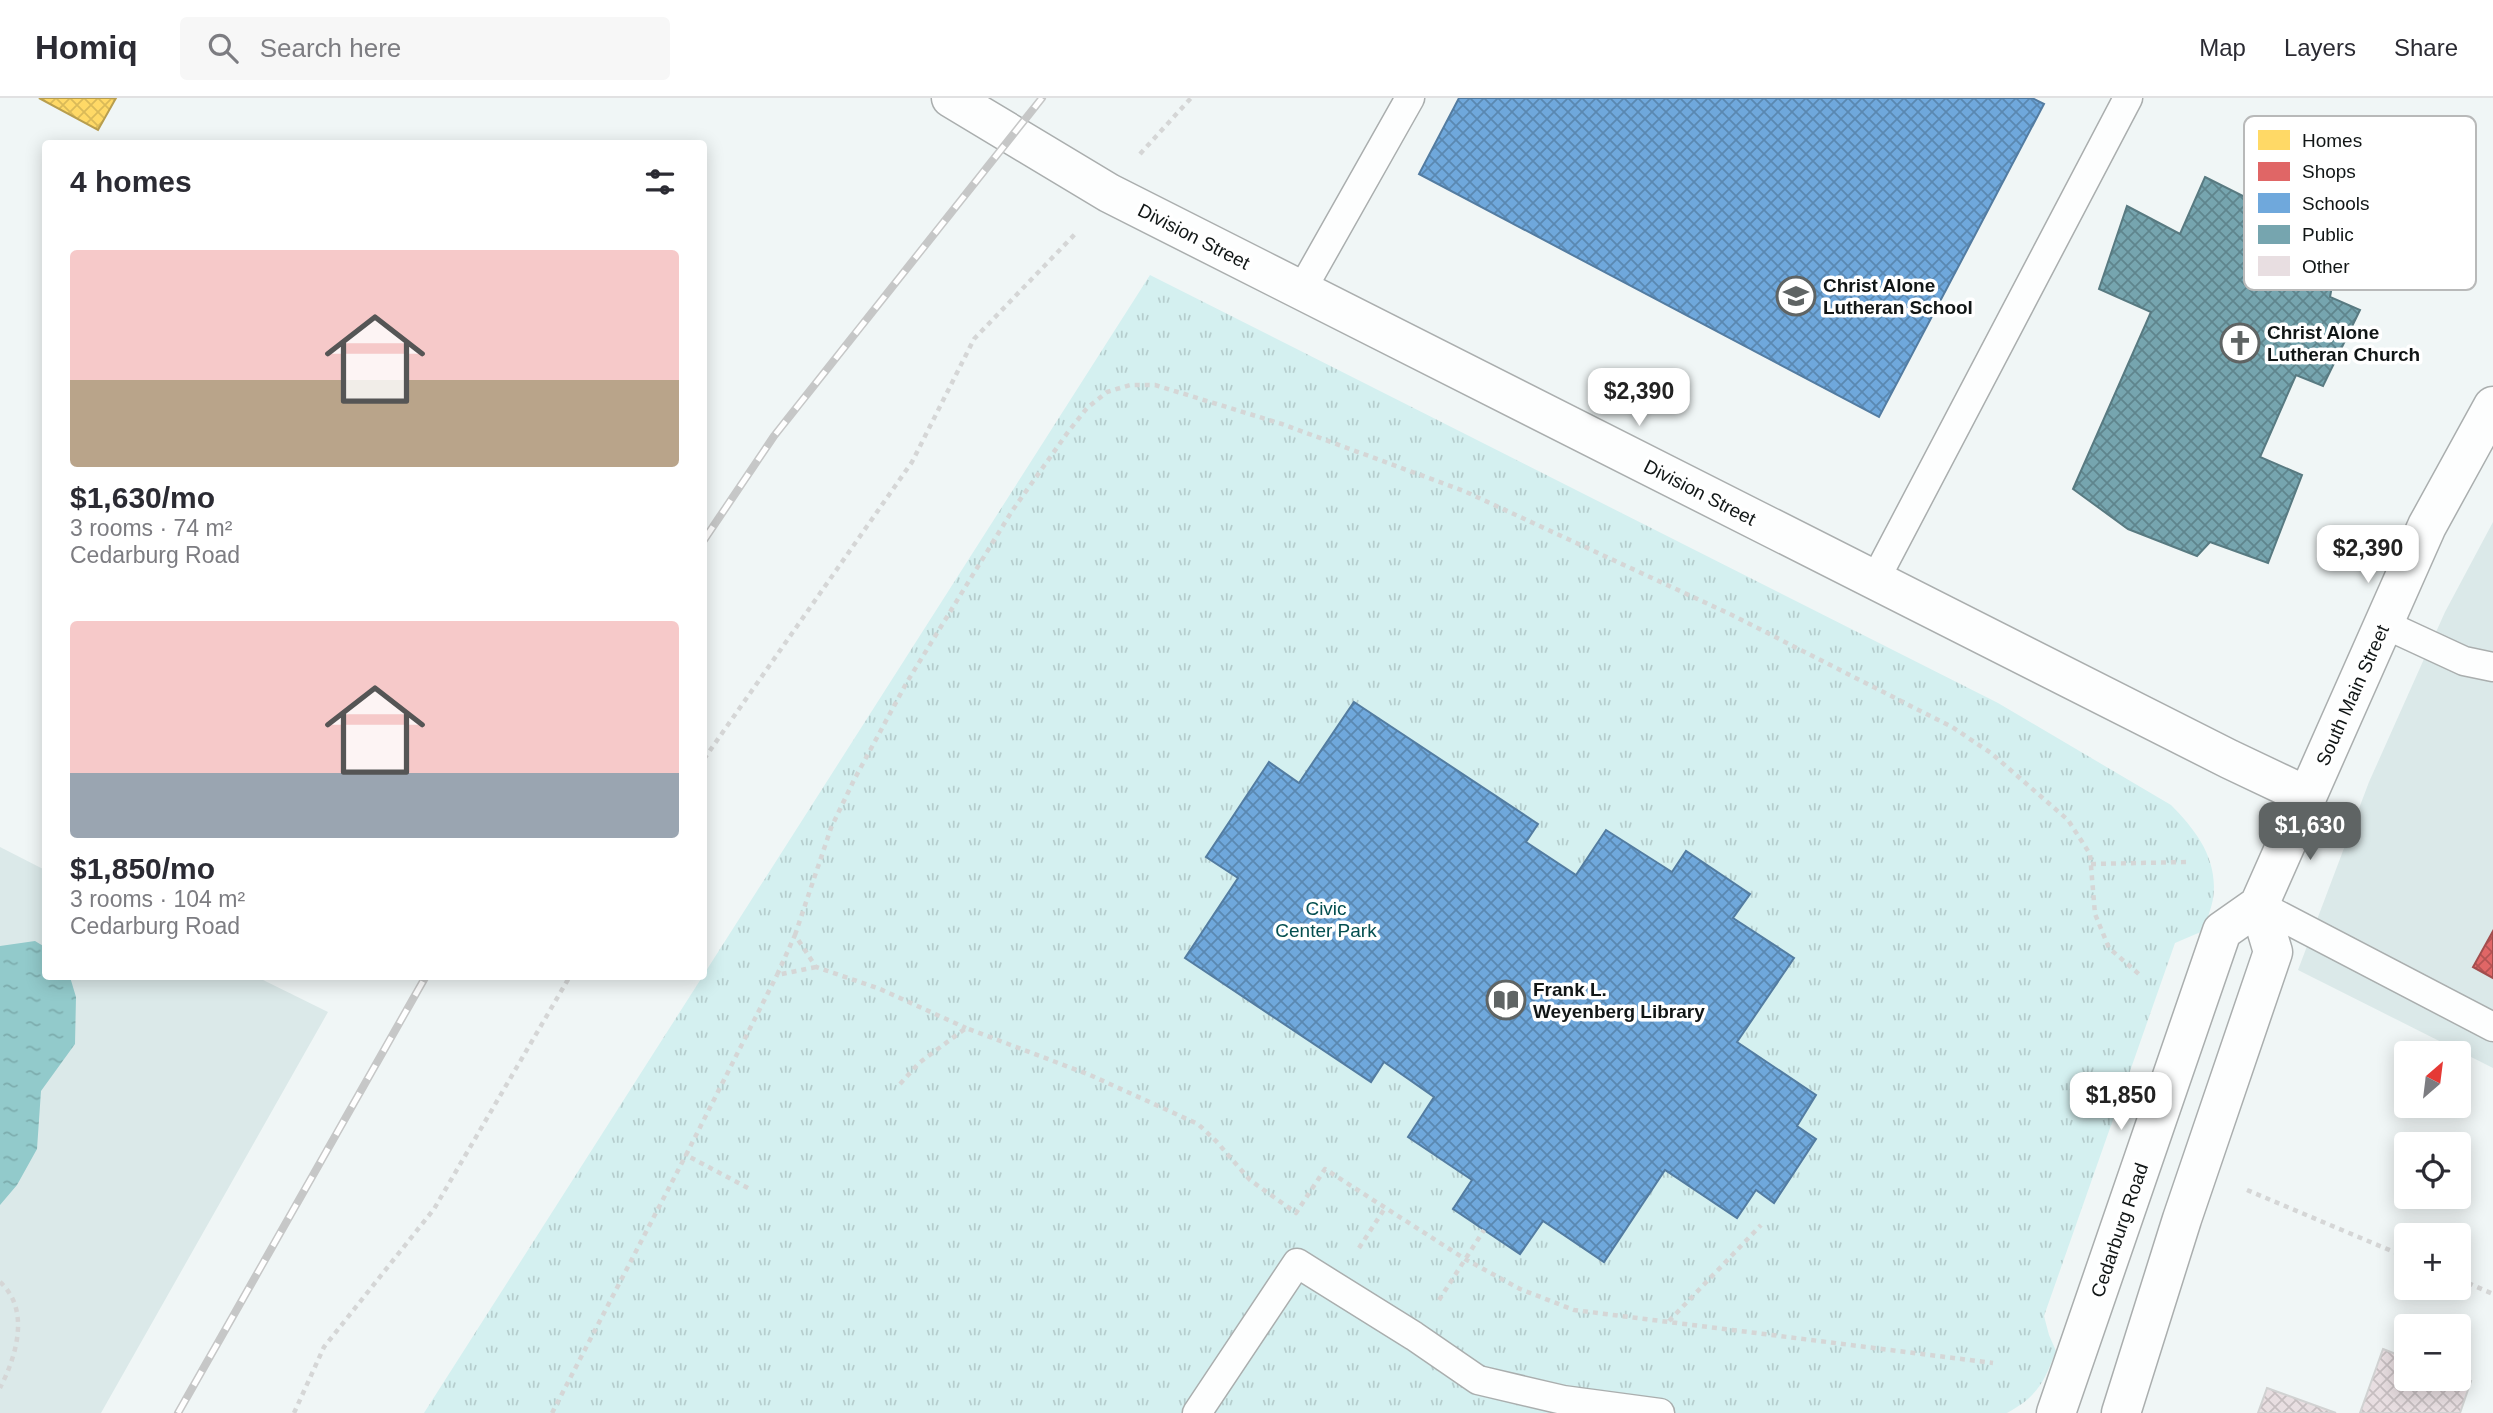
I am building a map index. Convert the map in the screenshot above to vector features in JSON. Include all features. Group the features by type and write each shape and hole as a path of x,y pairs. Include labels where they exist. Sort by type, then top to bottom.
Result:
{"main road":[{"name":"Division Street","path":"951,98 1109,193 2307,796"},
{"name":"South Main Street","path":"2307,796 2427,526 2493,406"},
{"path":"2121,1413 2186,1207 2273,952 2259,905 2307,796"},
{"name":"Cedarburg Road","path":"2056,1413 2222,931 2259,905"}],"lane":[{"path":"1301,291 1410,98"},
{"path":"1875,580 2128,98"},
{"path":"2384,624 2464,661 2493,667"},
{"path":"2259,905 2493,1027"},
{"path":"1196,1413 1297,1263 1414,1336 1478,1380 1563,1400 1660,1413"}],"path":[{"path":"1138,156 1191,98"},
{"path":"707,755 912,462 974,340 1076,233"},
{"path":"552,1413 777,975 795,935 831,828 907,682 1012,511 1068,432 1087,408 1107,392 1130,385 1155,385 1193,395 1294,428 1464,491 1793,645 1952,727 1991,753 2068,820 2090,854 2095,914 2109,948 2140,975"},
{"path":"2091,864 2187,862"},
{"path":"795,935 816,967"},
{"path":"777,975 816,967 880,989 967,1028 1090,1075 1198,1124 1216,1140 1250,1180 1296,1213 1325,1169 1465,1258 1520,1289 1574,1310 1993,1363"},
{"path":"294,1413 324,1347 434,1209 568,980"},
{"path":"900,1084 919,1063 967,1028"},
{"path":"686,1155 748,1188"},
{"path":"2247,1190 2394,1251"},
{"path":"1668,1322 1761,1226"},
{"path":"1438,1301 1484,1230"},
{"path":"0,1282 7,1288 17,1312 19,1337 11,1366 0,1388"},
{"path":"2471,1284 2493,1294"}],"shaded area":[{"path":"2493,522 2493,1068 2471,1057 2471,1041 2439,1041 2298,970 2369,782 2445,612"},
{"path":"0,847 42,868 42,980 263,980 328,1012 101,1413 0,1413"}],"green space":[{"name":"Civic Center Park","path":"1150,275 1998,703 2171,805 2204,847 2214,885 2213,899 2203,931 2175,943 2044,1316 2056,1351 2039,1387 2007,1413 424,1413 700,980 707,980 707,969"}],"water":[{"path":"35,941 42,945 42,980 71,980 76,997 75,1044 41,1091 37,1149 17,1185 0,1205 0,946"}],"building: Homes":[{"path":"39,98 116,98 98,130"}],"building: Shops":[{"path":"2493,931 2493,978 2473,967"}],"building: Schools":[{"name":"Christ Alone Lutheran School","path":"1459,98 2032,98 2044,104 1879,417 1419,174"},
{"name":"Frank L. Weyenberg Library","path":"1354,702 1538,824 1526,842 1576,875 1606,830 1672,872 1686,851 1750,894 1733,918 1794,958 1737,1042 1816,1095 1797,1126 1816,1139 1774,1203 1756,1190 1737,1218 1665,1170 1604,1262 1543,1221 1520,1254 1453,1209 1472,1180 1408,1137 1434,1097 1384,1062 1371,1082 1185,958 1238,878 1206,857 1269,762 1299,783"}],"building: Public":[{"name":"Christ Alone Lutheran Church","path":"2205,177 2244,196 2244,290 2331,290 2330,297 2360,310 2323,386 2296,375 2260,457 2302,475 2268,563 2210,542 2197,556 2128,529 2073,489 2151,312 2099,289 2127,206 2180,234"}],"building: Other":[{"path":"2383,1349 2394,1353 2394,1391 2468,1391 2460,1413 2360,1413"},
{"path":"2267,1388 2336,1413 2258,1413"}],"railway":[{"path":"707,536 774,436 1042,98"},
{"path":"178,1413 424,980"}],"place":[{"name":"Christ Alone Lutheran School","path":"1796,296"},
{"name":"Christ Alone Lutheran Church","path":"2240,343"},
{"name":"Frank L. Weyenberg Library","path":"1506,1000"}]}
